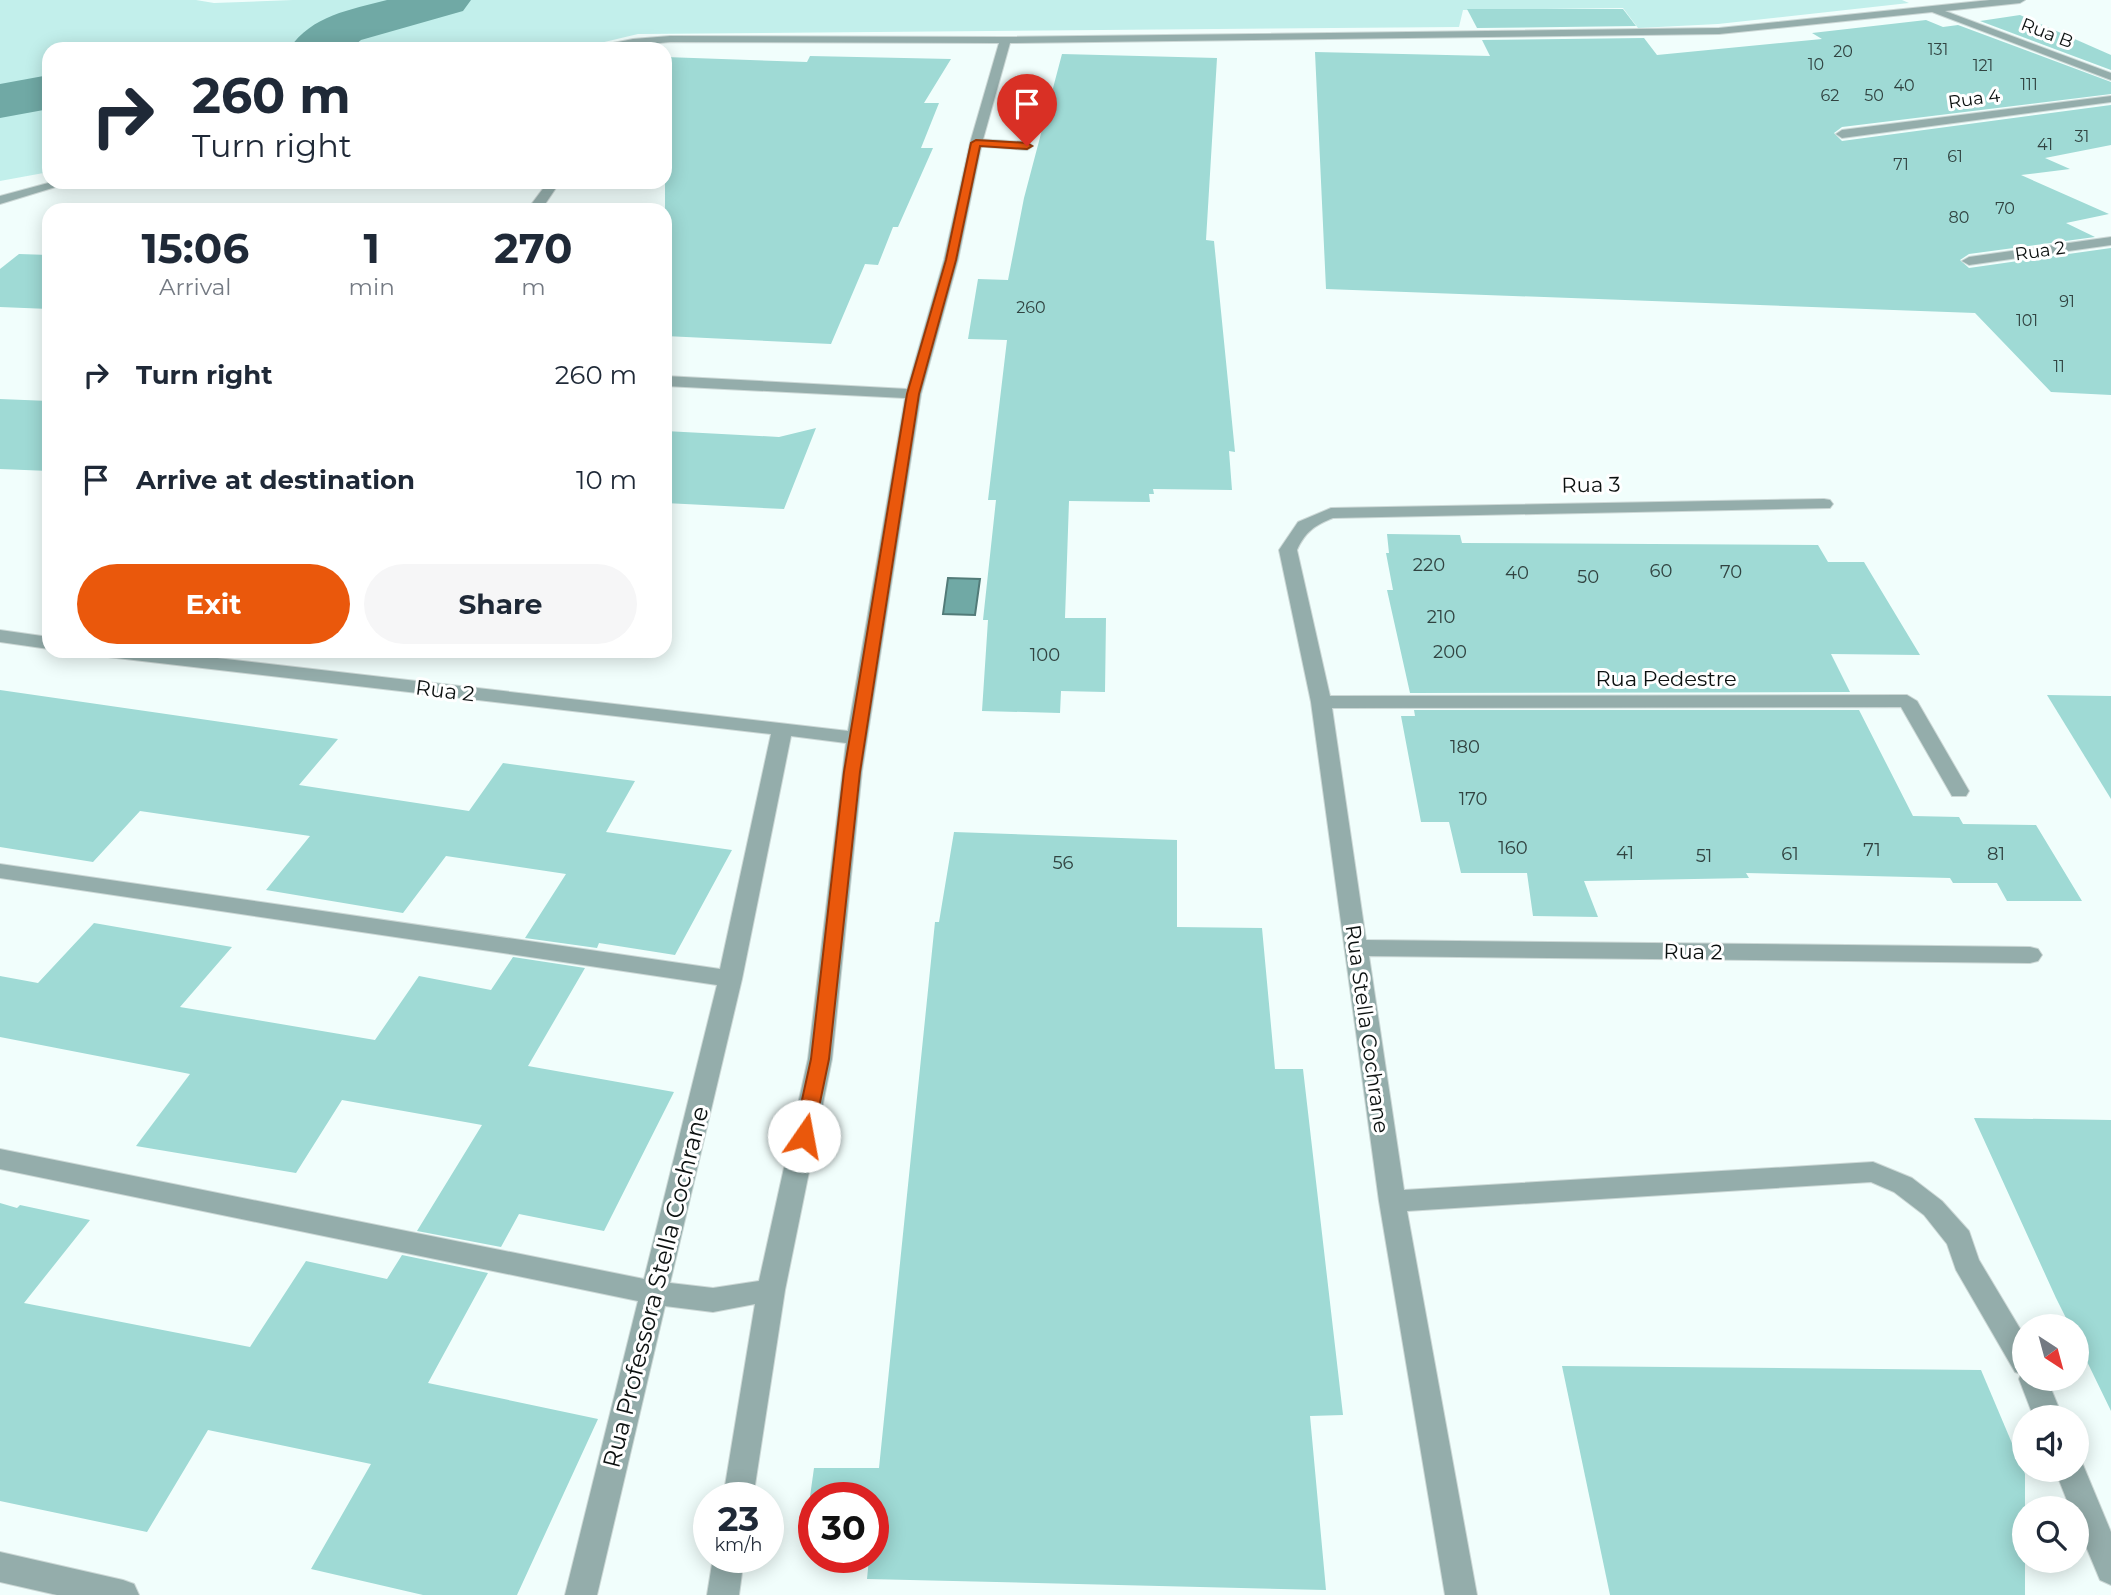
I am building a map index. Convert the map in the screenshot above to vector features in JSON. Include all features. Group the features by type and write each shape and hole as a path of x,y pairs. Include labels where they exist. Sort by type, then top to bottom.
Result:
{"street":[{"path":"672,44 1719,31 2020,0"},
{"name":"Rua B","path":"1931,9 2111,77"},
{"path":"741,1482 771,1290 820,1059 858,738 913,394 951,260 976,143 1005,40"},
{"name":"Rua 4","path":"1842,134 2111,99"},
{"path":"976,143 1027,146"},
{"path":"0,200 42,189"},
{"name":"Rua 2","path":"1969,261 2111,241"},
{"path":"672,382 913,394"},
{"name":"Rua 3","path":"1360,511 1824,504"},
{"name":"Rua Stella Cochrane","path":"1360,511 1331,513 1306,522 1294,536 1288,550 1321,702 1392,1201 1461,1595"},
{"path":"0,636 42,642"},
{"name":"Rua 2","path":"168,658 858,738"},
{"name":"Rua Pedestre","path":"1321,702 1907,701 1959,791"},
{"path":"0,871 730,979 782,730"},
{"name":"Rua 2","path":"1356,948 2030,955"},
{"name":"Rua Professora Stella Cochrane","path":"581,1595 730,979"},
{"path":"0,1159 656,1293 713,1300 771,1290"},
{"path":"1392,1201 1873,1172 1903,1185 1933,1209 1959,1239 1966,1262 2012,1341"},
{"path":"2075,1482 2111,1570"},
{"path":"0,1567 122,1595"},
{"path":"723,1595 727,1573"}],"shaded area":[{"path":"0,0 196,0 214,3 293,0 1902,0 1909,3 1718,24 1638,28 1623,8 1463,10 1459,27 638,34 604,42 42,42 42,173 0,181"},
{"path":"948,578 980,579 975,615 943,614"}],"building":[{"path":"1467,9 1623,9 1636,26 1477,28"},
{"path":"2020,15 2111,55 2111,70 1980,21"},
{"path":"1926,20 1943,27 1958,25 2111,82 2111,94 1842,127 1834,133 1842,141 2111,105 2111,145 2045,158 2070,169 2021,175 2109,214 2066,223 2095,237 1969,254 1960,260 1969,268 2111,248 2111,395 2051,392 1975,313 1326,289 1315,52 1490,56 1482,40 1644,38 1657,55 1822,39 1812,33"},
{"path":"1062,54 1217,58 1206,240 1214,241 1235,452 1229,451 1232,490 1153,489 1154,494 1149,494 1150,502 1069,501 1065,618 1106,618 1105,692 1061,691 1060,713 982,711 988,620 983,620 996,500 988,500 1007,340 968,339 978,279 1008,280 1024,198"},
{"path":"810,56 951,59 924,103 939,103 921,148 933,148 898,227 893,227 878,265 865,264 831,344 672,336 672,203 665,203 665,189 672,189 672,57 807,62"},
{"path":"19,254 42,255 42,309 0,307 0,269"},
{"path":"0,399 42,401 42,471 0,469"},
{"path":"816,428 784,509 672,503 672,431 779,437"},
{"path":"1387,534 1460,535 1462,543 1818,545 1828,562 1864,562 1920,655 1831,654 1850,692 1410,693 1387,590 1393,590 1386,553 1389,553"},
{"path":"0,690 338,739 299,785 469,811 503,763 635,781 606,832 732,850 675,955 599,943 597,948 525,938 566,874 446,856 403,913 266,890 310,836 140,811 93,862 0,847"},
{"path":"2047,695 2111,696 2111,799"},
{"path":"1414,710 1859,710 1913,816 1959,817 1963,824 2036,825 2082,901 2007,901 1997,883 1953,883 1950,878 1746,873 1749,878 1584,881 1598,917 1533,916 1527,873 1461,873 1449,822 1421,822 1401,716 1415,716"},
{"path":"954,832 1177,840 1177,927 1262,928 1275,1069 1303,1069 1343,1415 1310,1416 1326,1590 867,1579 868,1573 889,1573 889,1482 812,1482 814,1468 879,1468 935,922 939,922"},
{"path":"94,923 232,947 180,1007 375,1040 419,976 491,990 513,957 585,968 528,1066 674,1092 604,1231 519,1214 501,1247 417,1231 482,1125 342,1100 296,1173 136,1146 190,1074 0,1037 0,976 38,983"},
{"path":"1974,1118 2111,1120 2111,1411 2090,1368 2090,1314 2064,1314"},
{"path":"0,1203 90,1220 24,1303 250,1347 306,1261 387,1279 402,1255 488,1273 428,1383 598,1419 517,1595 423,1595 311,1569 371,1464 208,1430 147,1532 0,1501"},
{"path":"1562,1366 1981,1370 2012,1443 2012,1482 2025,1482 2025,1496 2012,1496 2012,1573 2025,1573 2025,1595 1610,1595"}],"waterway":[{"path":"325,42 342,29 445,0"},
{"path":"0,101 42,93"}],"route":[{"path":"804,1136 820,1059 852,772 913,394 951,260 976,143 1027,146"}]}
